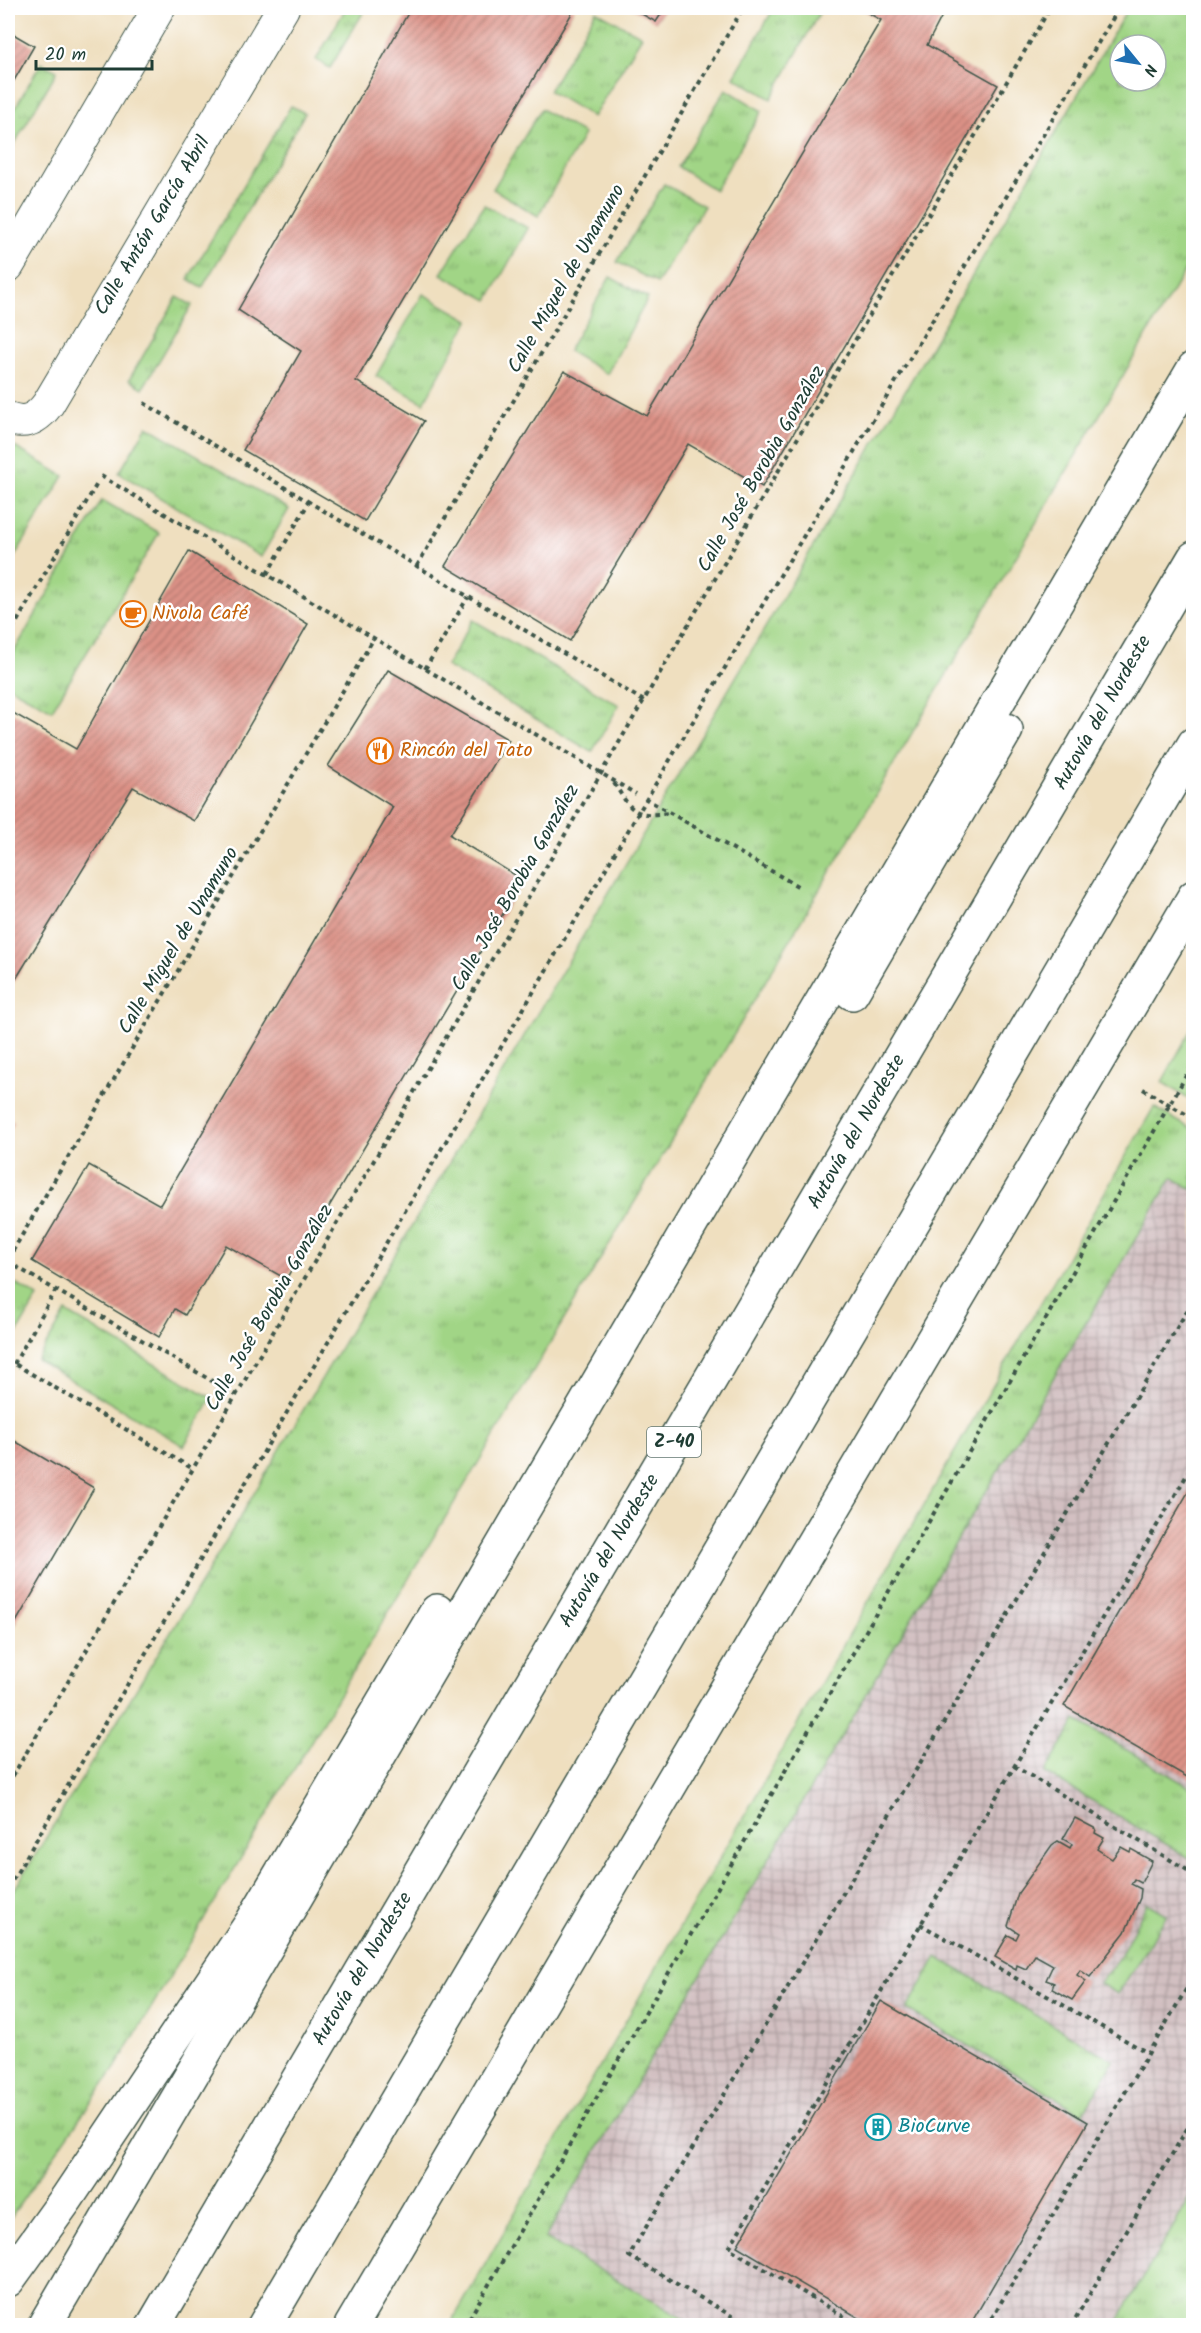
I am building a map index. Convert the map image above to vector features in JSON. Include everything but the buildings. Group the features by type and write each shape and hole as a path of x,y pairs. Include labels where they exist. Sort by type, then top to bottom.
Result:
{"highway":[{"path":"44,2325 1194,368"},
{"path":"66,2325 1194,410"},
{"name":"Autovía del Nordeste","path":"153,2325 1194,558"},
{"path":"264,2325 1194,744"},
{"path":"351,2325 1194,897"},
{"path":"8,2280 67,2198 252,1922 551,1418 681,1242"}],"street":[{"path":"8,266 159,8"},
{"name":"Calle Antón García Abril","path":"8,418 20,422 32,420 40,415 48,404 282,8"}],"path":[{"name":"Calle Miguel de Unamuno","path":"417,566 743,8"},
{"name":"Calle José Borobia González","path":"8,1784 1050,8"},
{"path":"8,1888 639,812 1119,8"},
{"path":"144,404 644,701"},
{"path":"102,476 636,794"},
{"path":"8,637 98,482"},
{"path":"267,574 309,502"},
{"path":"425,669 468,597"},
{"name":"Calle Miguel de Unamuno","path":"8,1260 374,638"},
{"path":"612,781 628,807 645,816 670,813"},
{"path":"652,803 801,888"},
{"path":"465,2325 1167,1104 1194,1062"},
{"path":"1143,1089 1194,1119"},
{"path":"8,1260 236,1395"},
{"path":"14,1364 56,1290"},
{"path":"748,2325 629,2256 1194,1299"},
{"path":"8,1360 193,1469"},
{"path":"861,2325 729,2248 1194,1463"},
{"path":"1014,1766 1194,1874"},
{"path":"920,1924 1148,2053"},
{"path":"987,2325 1194,1976"},
{"path":"1071,2325 1194,2117"}],"shaded area":[{"path":"1172,1177 1193,1190 1193,2325 694,2325 545,2238"}],"green space":[{"path":"346,8 366,8 330,68 316,60"},
{"path":"774,8 822,8 771,99 734,77"},
{"path":"1128,8 1193,8 1193,257 667,1148 115,2068 8,2221 8,1900 207,1573 935,340 1108,42 1108,93 1168,93 1168,33 1113,33"},
{"path":"596,11 642,36 593,117 549,91"},
{"path":"41,63 57,71 8,155 8,120"},
{"path":"726,89 762,111 715,190 678,167"},
{"path":"291,106 305,113 202,288 188,279"},
{"path":"541,109 584,134 538,216 493,189"},
{"path":"664,184 704,206 657,283 617,262"},
{"path":"484,205 528,228 488,300 441,274"},
{"path":"610,277 648,298 607,374 568,351"},
{"path":"423,294 469,320 424,403 376,376"},
{"path":"177,297 192,305 143,388 129,380"},
{"path":"147,426 289,509 261,557 119,473"},
{"path":"8,443 64,476 8,567"},
{"path":"102,500 159,533 52,710 8,686 8,662"},
{"path":"473,620 619,705 592,752 446,666"},
{"path":"1193,1026 1193,1102 1162,1082"},
{"path":"1154,1107 1193,1130 1193,1190 1172,1177 545,2238 694,2325 450,2325"},
{"path":"8,1279 38,1297 10,1345 8,1344"},
{"path":"66,1312 212,1398 184,1446 37,1360"},
{"path":"1076,1720 1193,1789 1193,1860 1045,1773"},
{"path":"1147,1903 1167,1915 1118,1994 1099,1983 1120,1957"},
{"path":"937,1957 1114,2061 1083,2114 907,2009"},
{"path":"1193,2193 1193,2325 1115,2325"}],"place":[{"name":"Nivola Café","path":"133,614"},
{"name":"Rincón del Tato","path":"380,751"},
{"name":"BioCurve","path":"878,2127"}]}
